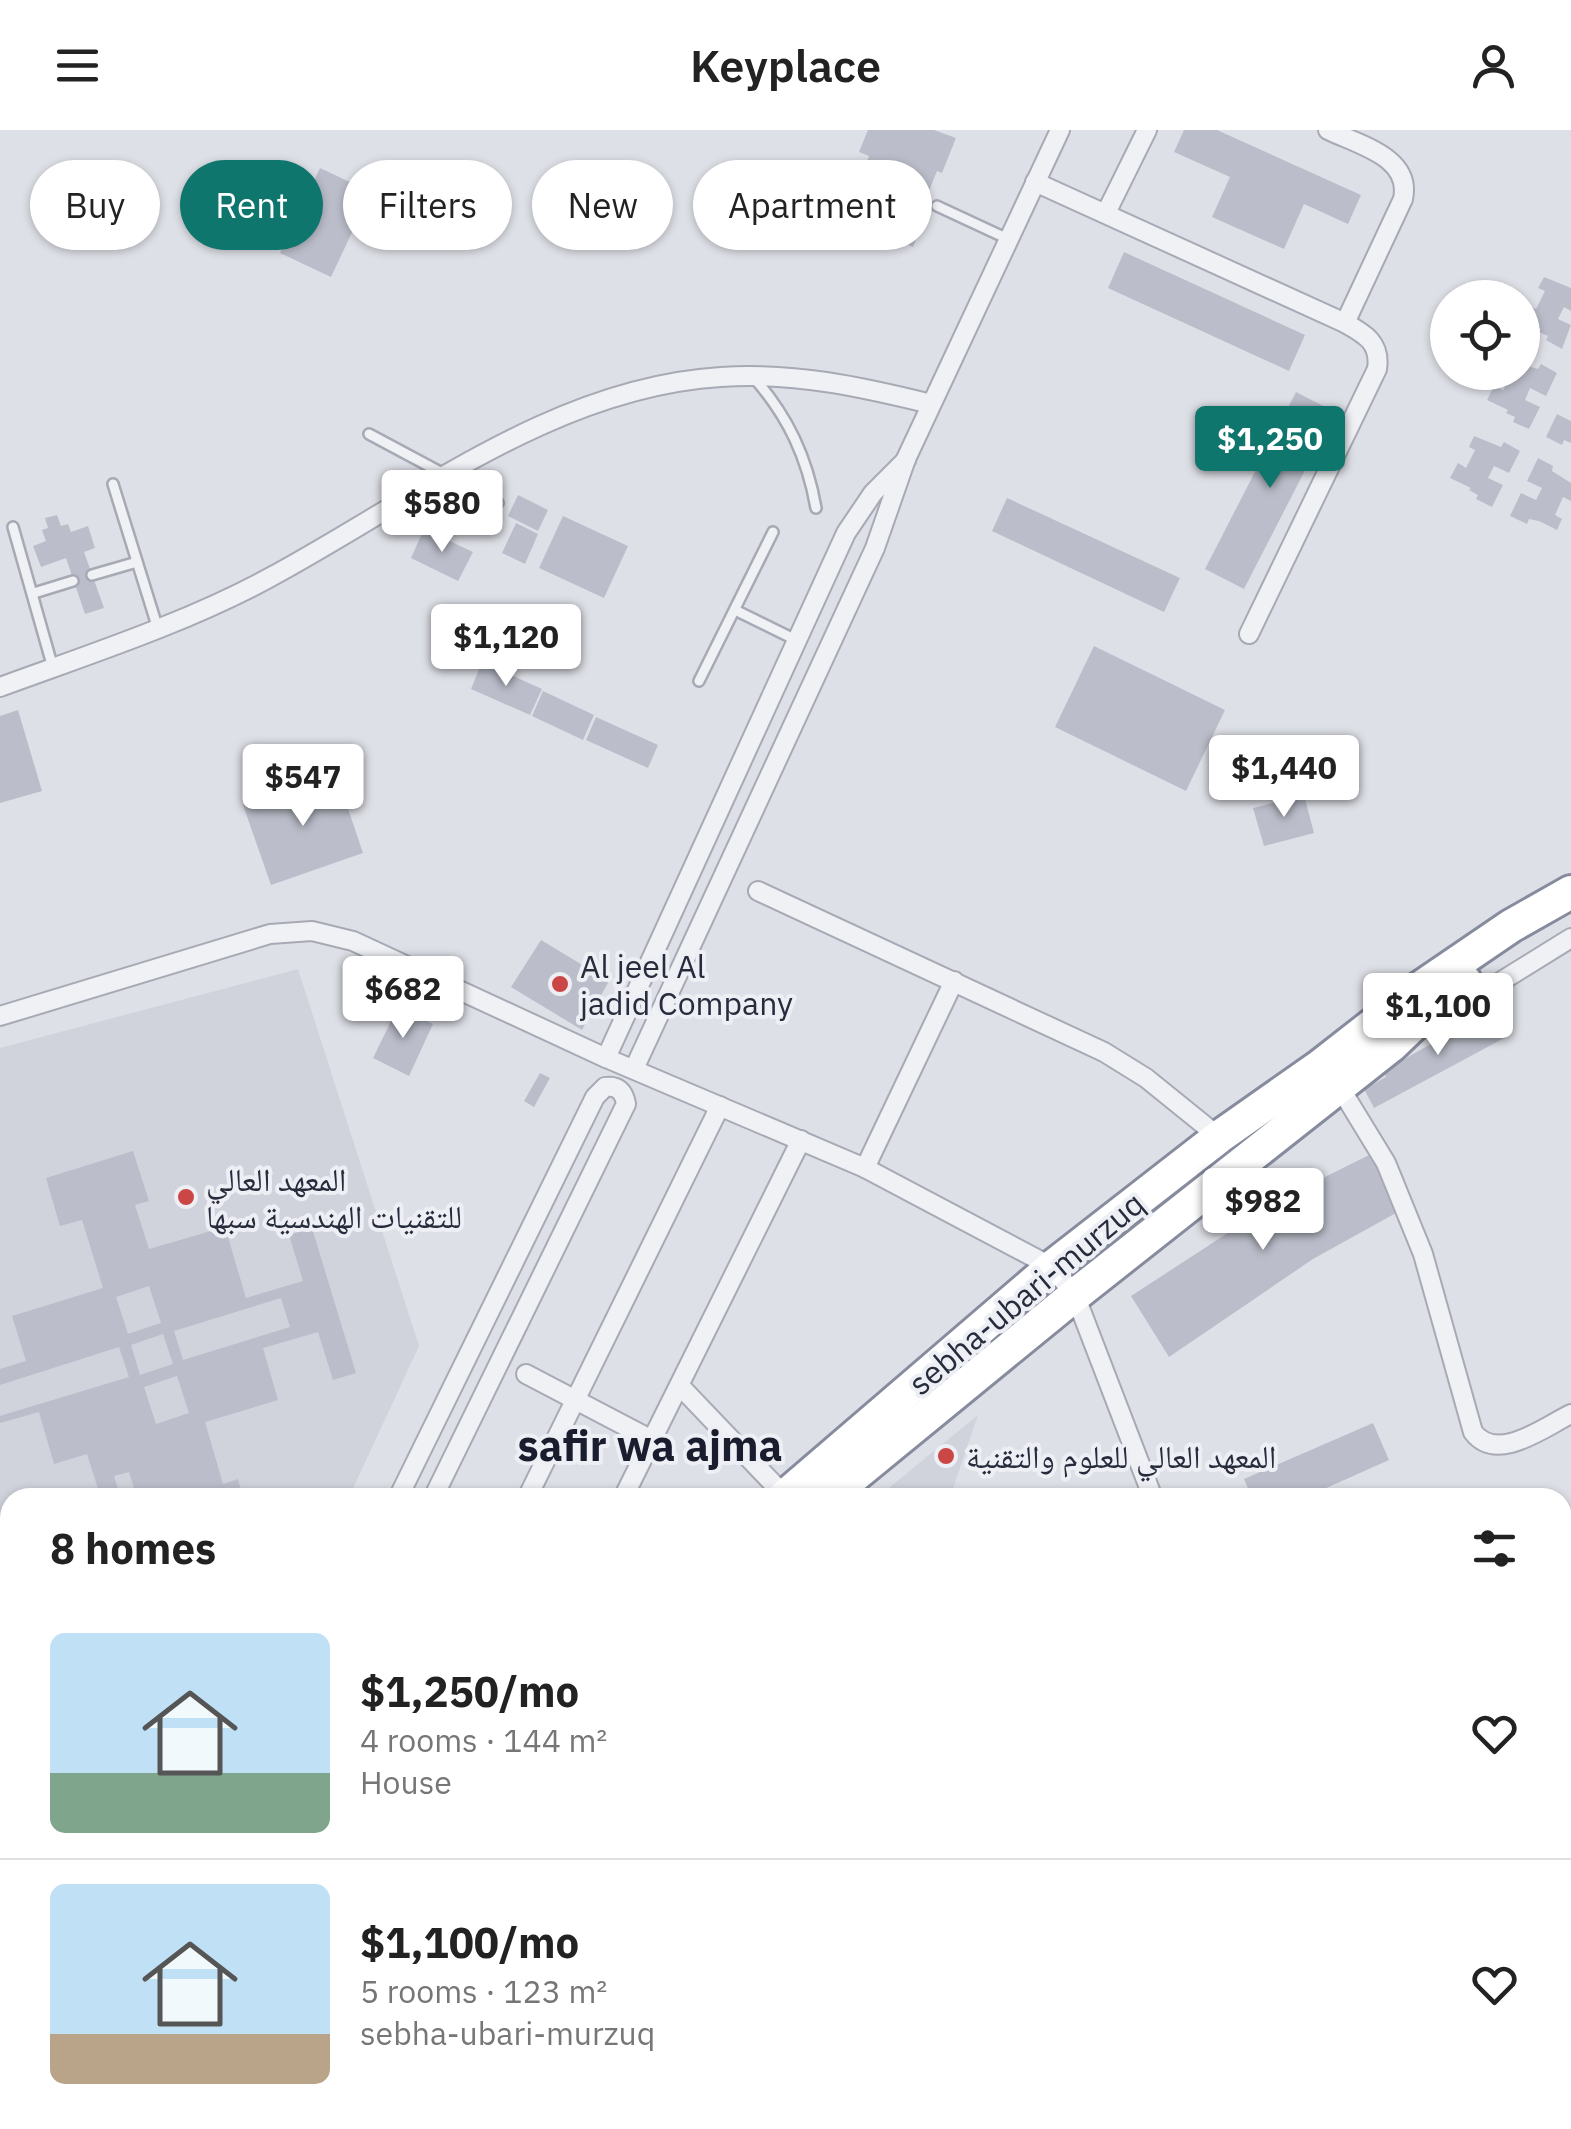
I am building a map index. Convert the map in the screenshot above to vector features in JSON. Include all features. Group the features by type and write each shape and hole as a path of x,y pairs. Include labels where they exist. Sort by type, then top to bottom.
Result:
{"highway":[{"name":"sebha-ubari-murzuq","path":"794,1488 1052,1267 1219,1137 1320,1066 1420,988 1571,892"},
{"name":"sebha-ubari-murzuq","path":"839,1488 1074,1295 1392,1045 1439,1000 1480,970 1571,915"}],"street":[{"path":"634,1070 885,524 906,459 1060,130"},
{"path":"1106,213 1147,130"},
{"path":"1328,130 1396,164 1406,186 1345,323"},
{"path":"1035,182 1345,323 1370,339 1379,358 1249,634"},
{"path":"0,687 158,629 268,579 448,474 554,421 613,398 697,379 753,376 834,382 931,404"},
{"path":"606,1058 853,522 906,459"},
{"path":"812,609 840,622"},
{"path":"744,759 769,772"},
{"path":"758,891 1118,1060 1219,1137"},
{"path":"0,1016 280,932 333,935 378,952 606,1058 866,1168 1052,1267 1074,1295 1149,1488"},
{"path":"1439,1000 1456,1004 1471,1000 1571,938"},
{"path":"866,1168 954,980"},
{"path":"403,1488 597,1092 606,1086 616,1087 624,1094 626,1104 439,1488"},
{"path":"1340,1086 1386,1163 1423,1254 1473,1432 1484,1443 1499,1446 1571,1414"},
{"path":"533,1488 720,1106"},
{"path":"628,1488 802,1140"},
{"path":"472,1343 502,1358"},
{"path":"526,1374 652,1440"},
{"path":"680,1386 776,1488"}],"lane":[{"path":"937,206 1008,238"},
{"path":"753,376 796,437 816,508"},
{"path":"370,434 498,503"},
{"path":"113,484 158,629"},
{"path":"13,527 53,668"},
{"path":"699,681 773,532"},
{"path":"92,575 137,562"},
{"path":"34,593 74,581"},
{"path":"734,610 798,641"}],"shaded area":[{"name":"المعهد العالي للتقنيات الهندسية سبها","path":"298,969 419,1346 353,1488 0,1488 0,1048"},
{"name":"المعهد العالي للعلوم والتقنية","path":"978,1415 953,1488 889,1488"}],"building":[{"path":"868,130 934,130 956,138 942,173 937,171 932,183 932,160 868,160 869,156 859,152"},
{"path":"1184,130 1217,130 1361,195 1348,224 1304,204 1284,249 1212,217 1230,177 1174,152"},
{"path":"323,169 343,179 344,250 331,277 280,253 323,250"},
{"path":"1124,252 1305,335 1289,371 1108,288"},
{"path":"1544,277 1571,288 1571,311 1564,307 1558,319 1571,325 1562,349 1540,332 1540,301 1545,291 1540,284"},
{"path":"1541,364 1557,373 1546,396 1534,390 1540,390"},
{"path":"1492,390 1529,390 1525,400 1540,407 1529,429 1513,422 1515,417 1506,413 1508,410 1487,400"},
{"path":"1296,392 1335,412 1244,589 1205,569"},
{"path":"1557,414 1571,421 1571,443 1564,440 1562,445 1546,437"},
{"path":"1474,436 1501,447 1504,442 1520,451 1509,473 1494,466 1488,478 1503,485 1492,507 1476,499 1478,495 1471,488 1450,478 1458,463 1466,468 1475,450 1469,447"},
{"path":"1538,458 1571,483 1571,501 1563,497 1555,515 1562,519 1557,530 1539,521 1529,519 1527,524 1510,516 1521,493 1536,500 1542,488 1527,481"},
{"path":"518,495 548,510 538,531 508,516"},
{"path":"1007,498 1180,578 1164,612 992,531"},
{"path":"57,515 61,526 68,524 71,532 88,526 95,548 84,552 104,608 85,614 66,558 41,567 33,546 46,541 42,530 48,528 45,518"},
{"path":"563,516 628,546 604,598 539,568"},
{"path":"516,523 538,534 525,564 502,553"},
{"path":"424,529 473,552 458,581 411,558"},
{"path":"1094,646 1225,710 1186,791 1055,727"},
{"path":"482,662 542,689 530,715 471,689"},
{"path":"543,691 594,715 583,740 532,716"},
{"path":"18,710 42,791 0,803 0,716"},
{"path":"596,717 658,745 648,768 586,740"},
{"path":"336,773 363,853 271,885 243,805"},
{"path":"1304,795 1314,833 1264,846 1253,808"},
{"name":"Al jeel Al jadid Company","path":"541,940 609,981 582,1030 511,987"},
{"path":"398,1007 433,1024 409,1076 373,1058"},
{"path":"1493,1009 1508,1036 1374,1108 1364,1089 1386,1077 1383,1071"},
{"path":"540,1073 550,1078 534,1107 524,1101"},
{"path":"133,1151 149,1201 135,1205 149,1249 225,1227 246,1298 303,1281 289,1235 312,1228 356,1373 333,1380 318,1332 263,1348 278,1400 205,1422 223,1484 238,1479 240,1488 134,1488 129,1472 114,1476 118,1488 98,1488 87,1454 54,1464 39,1412 0,1423 0,1416 129,1377 119,1347 0,1385 0,1369 26,1361 12,1316 103,1288 82,1220 60,1226 46,1178","holes":["149,1286 161,1323 128,1334 116,1297","281,1298 290,1327 183,1360 174,1331","163,1334 173,1364 140,1375 131,1345","177,1376 189,1413 156,1424 144,1387"]},
{"path":"1371,1154 1396,1213 1313,1259 1169,1357 1131,1296 1277,1201"},
{"path":"1373,1423 1389,1460 1326,1488 1248,1488 1244,1479"}],"place":[{"name":"Al jeel Al jadid Company","path":"560,984"},
{"name":"المعهد العالي للتقنيات الهندسية سبها","path":"186,1197"},
{"name":"المعهد العالي للعلوم والتقنية","path":"946,1456"}],"district":[{"name":"safir wa ajma","path":"650,1445"}]}
